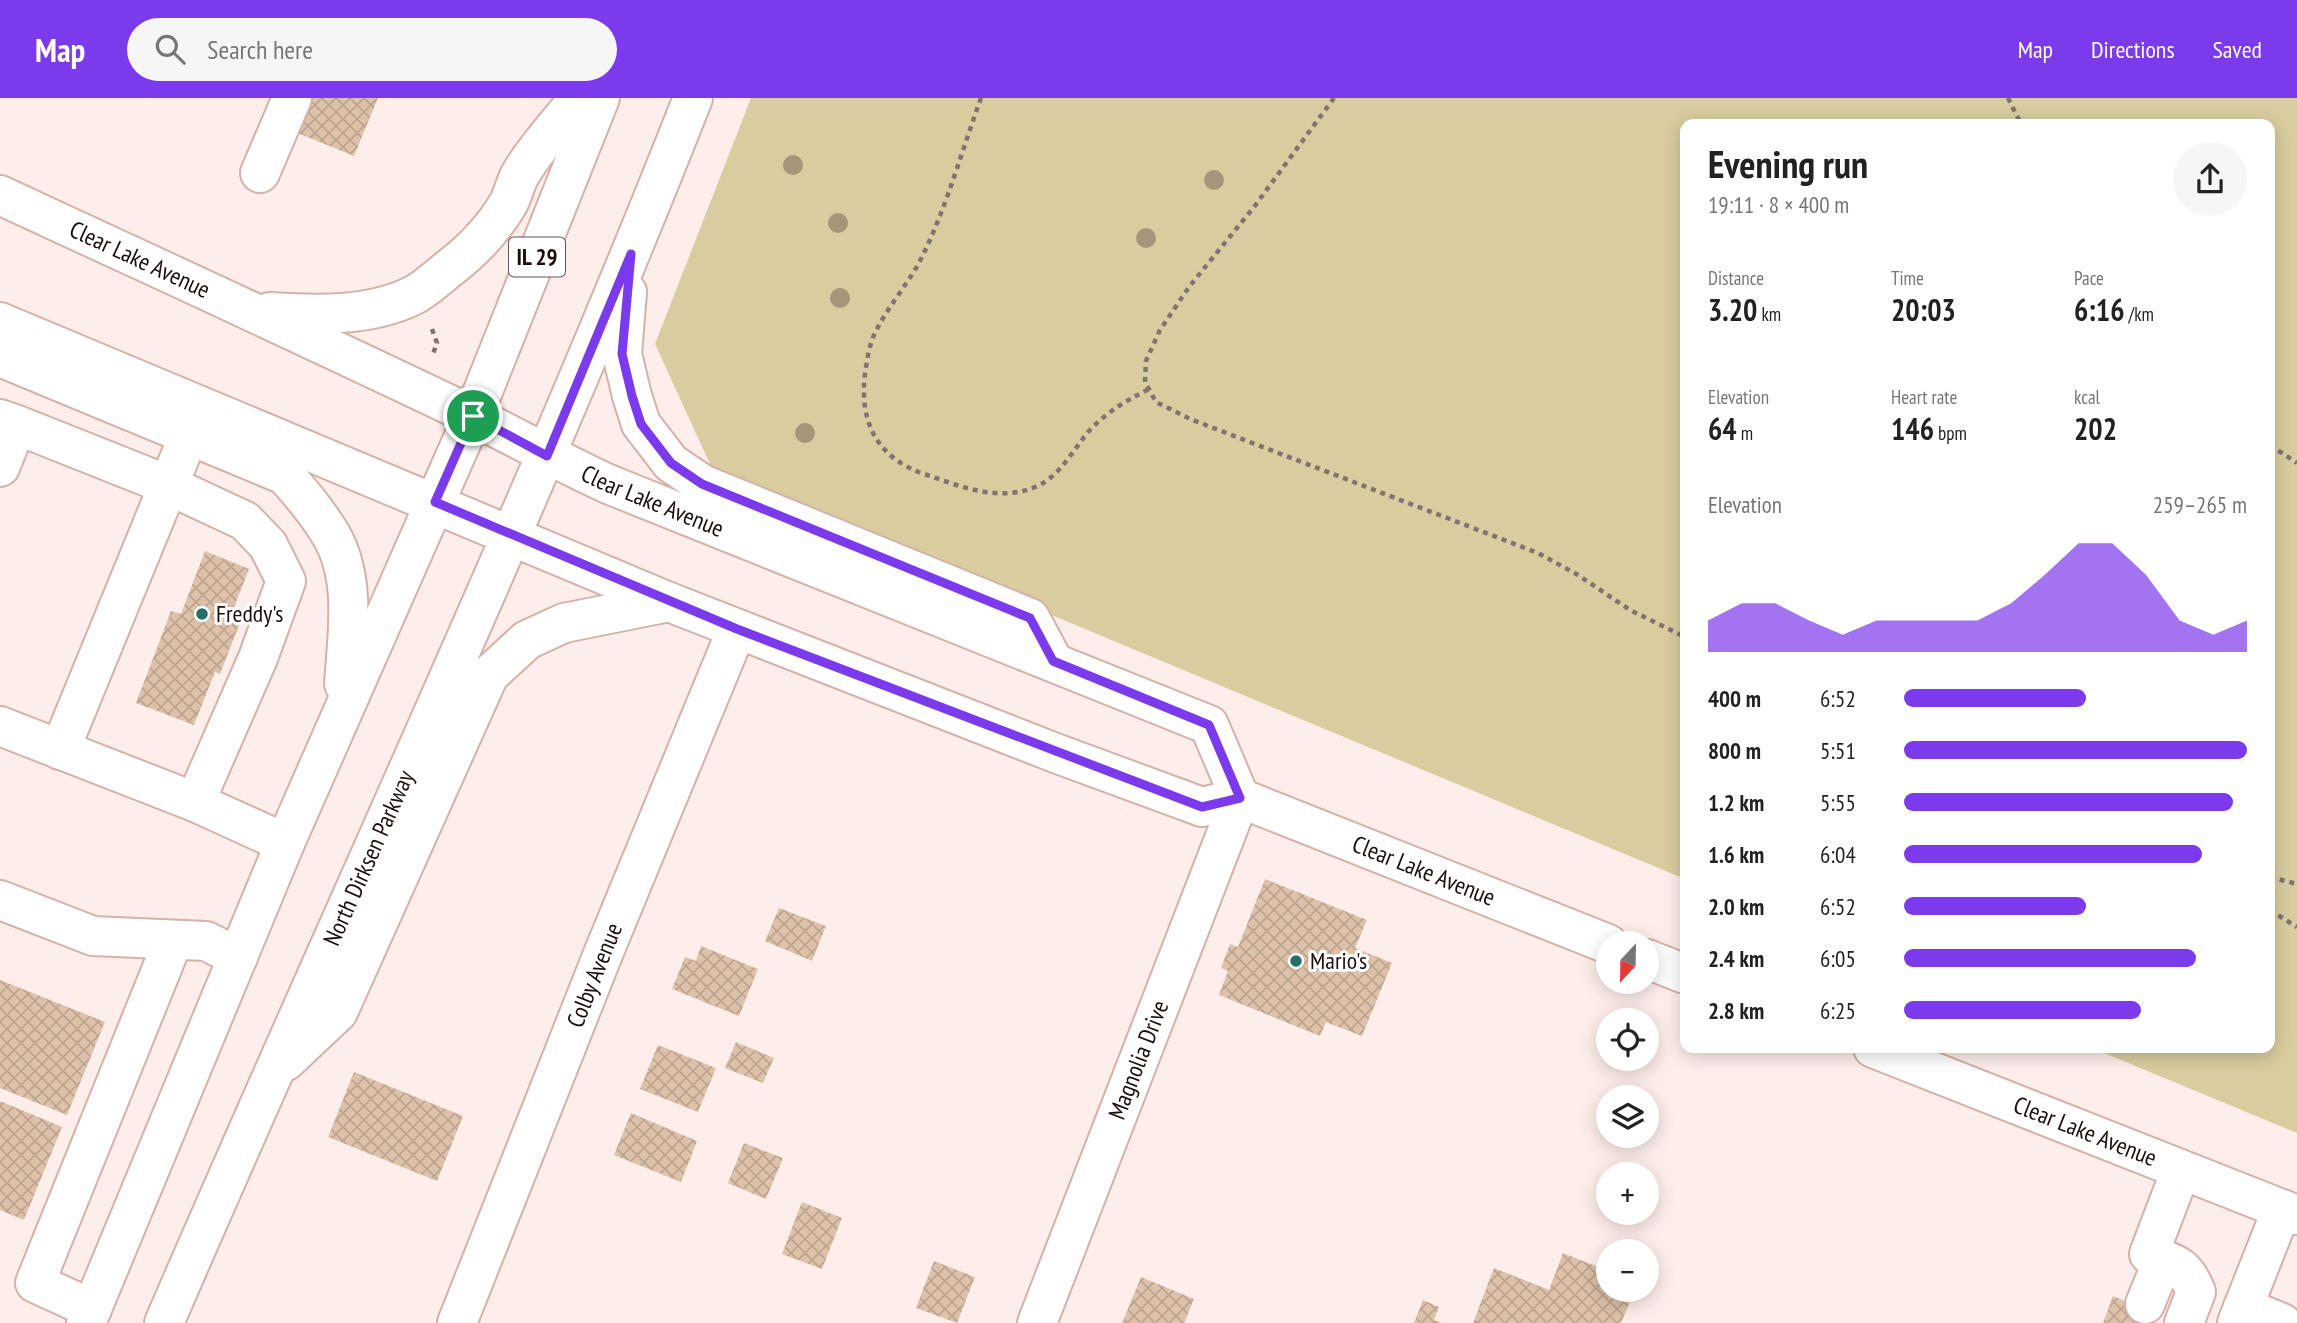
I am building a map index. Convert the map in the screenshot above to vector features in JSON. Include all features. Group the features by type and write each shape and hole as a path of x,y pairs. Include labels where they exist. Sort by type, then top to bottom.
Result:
{"main road":[{"path":"260,173 292,98"},
{"path":"253,311 305,314 349,312 389,305 414,295 466,256 490,231 508,203 521,173 579,98"},
{"name":"IL 29","path":"89,1316 285,843 473,416 600,98"},
{"name":"North Dirksen Parkway","path":"164,1323 510,534 547,456 693,98"},
{"name":"Clear Lake Avenue","path":"0,195 253,311 608,484 1209,725 1240,798 1596,939"},
{"path":"0,211 47,217"},
{"path":"631,254 622,354 641,424 671,463 702,484 1030,618 1053,661"},
{"path":"0,322 737,629 1202,807 1240,798"},
{"path":"0,357 285,475 313,506 332,536 346,575 348,612 343,708"},
{"path":"0,467 9,422 168,485 245,521 268,545 286,581 258,658 195,802"},
{"path":"60,750 189,435"},
{"path":"275,1072 338,1012 489,675 527,640 564,623 669,602"},
{"name":"Colby Avenue","path":"457,1323 603,954 737,629"},
{"path":"0,726 195,802 285,843"},
{"name":"Magnolia Drive","path":"1037,1323 1240,798"},
{"path":"0,900 93,936 206,941 238,957"},
{"path":"89,1316 35,1283 173,941"},
{"path":"1659,964 1680,972"},
{"name":"Clear Lake Avenue","path":"1886,1053 2289,1212"},
{"path":"2181,1170 2149,1254 2175,1264 2189,1275 2196,1292 2184,1323"},
{"path":"2282,1323 2240,1315 2289,1212"},
{"path":"2145,1304 2164,1260"}],"path":[{"path":"981,98 921,258 874,335 862,396 868,427 887,453 908,469 957,485 1002,495 1036,487 1061,468 1088,433 1114,407 1149,389"},
{"path":"1334,98 1254,207 1189,287 1160,331 1146,361 1145,382 1156,402 1190,419 1538,553 1578,575 1630,610 1680,635"},
{"path":"2008,98 2018,119"},
{"path":"432,329 437,343 433,354"},
{"path":"2275,448 2297,463"},
{"path":"2275,878 2297,884"},
{"path":"2275,913 2297,927"}],"shaded area":[{"path":"751,98 2297,98 2297,1133 2104,1053 2275,1053 2275,119 1680,119 1680,877 715,475 655,344"}],"building":[{"path":"308,98 378,98 354,156 295,132"},
{"path":"205,551 249,569 233,610 243,615 220,674 215,672 194,725 136,703 171,611 181,614"},
{"path":"1265,879 1367,920 1355,948 1392,963 1362,1036 1326,1022 1320,1036 1219,995 1228,971 1221,968 1230,944 1238,947"},
{"path":"779,908 826,926 812,961 765,941"},
{"path":"701,946 758,969 739,1016 672,989 685,957 696,961"},
{"path":"0,980 105,1022 67,1115 0,1088"},
{"path":"736,1042 774,1058 763,1083 725,1068"},
{"path":"658,1045 716,1068 698,1112 640,1089"},
{"path":"354,1072 463,1116 437,1181 328,1137"},
{"path":"0,1101 62,1127 24,1220 0,1210"},
{"path":"631,1113 697,1141 681,1182 614,1155"},
{"path":"744,1143 783,1158 766,1199 728,1183"},
{"path":"802,1202 842,1218 822,1269 782,1254"},
{"path":"1563,1253 1596,1266 1596,1302 1630,1302 1621,1323 1473,1323 1494,1268 1549,1290"},
{"path":"934,1261 975,1277 957,1323 916,1308"},
{"path":"1141,1277 1194,1299 1184,1323 1122,1323"},
{"path":"2113,1296 2155,1313 2151,1323 2103,1323"},
{"path":"1423,1300 1439,1307 1434,1320 1442,1323 1414,1323"}],"place":[{"name":"Freddy's","path":"202,614"},
{"name":"Mario's","path":"1296,961"}],"route":[{"path":"631,254 622,354 641,424 671,463 702,484 1030,618 1053,661 1209,725 1240,798 1202,807 1058,754 669,602 435,502 473,416 547,456 631,254"}]}
